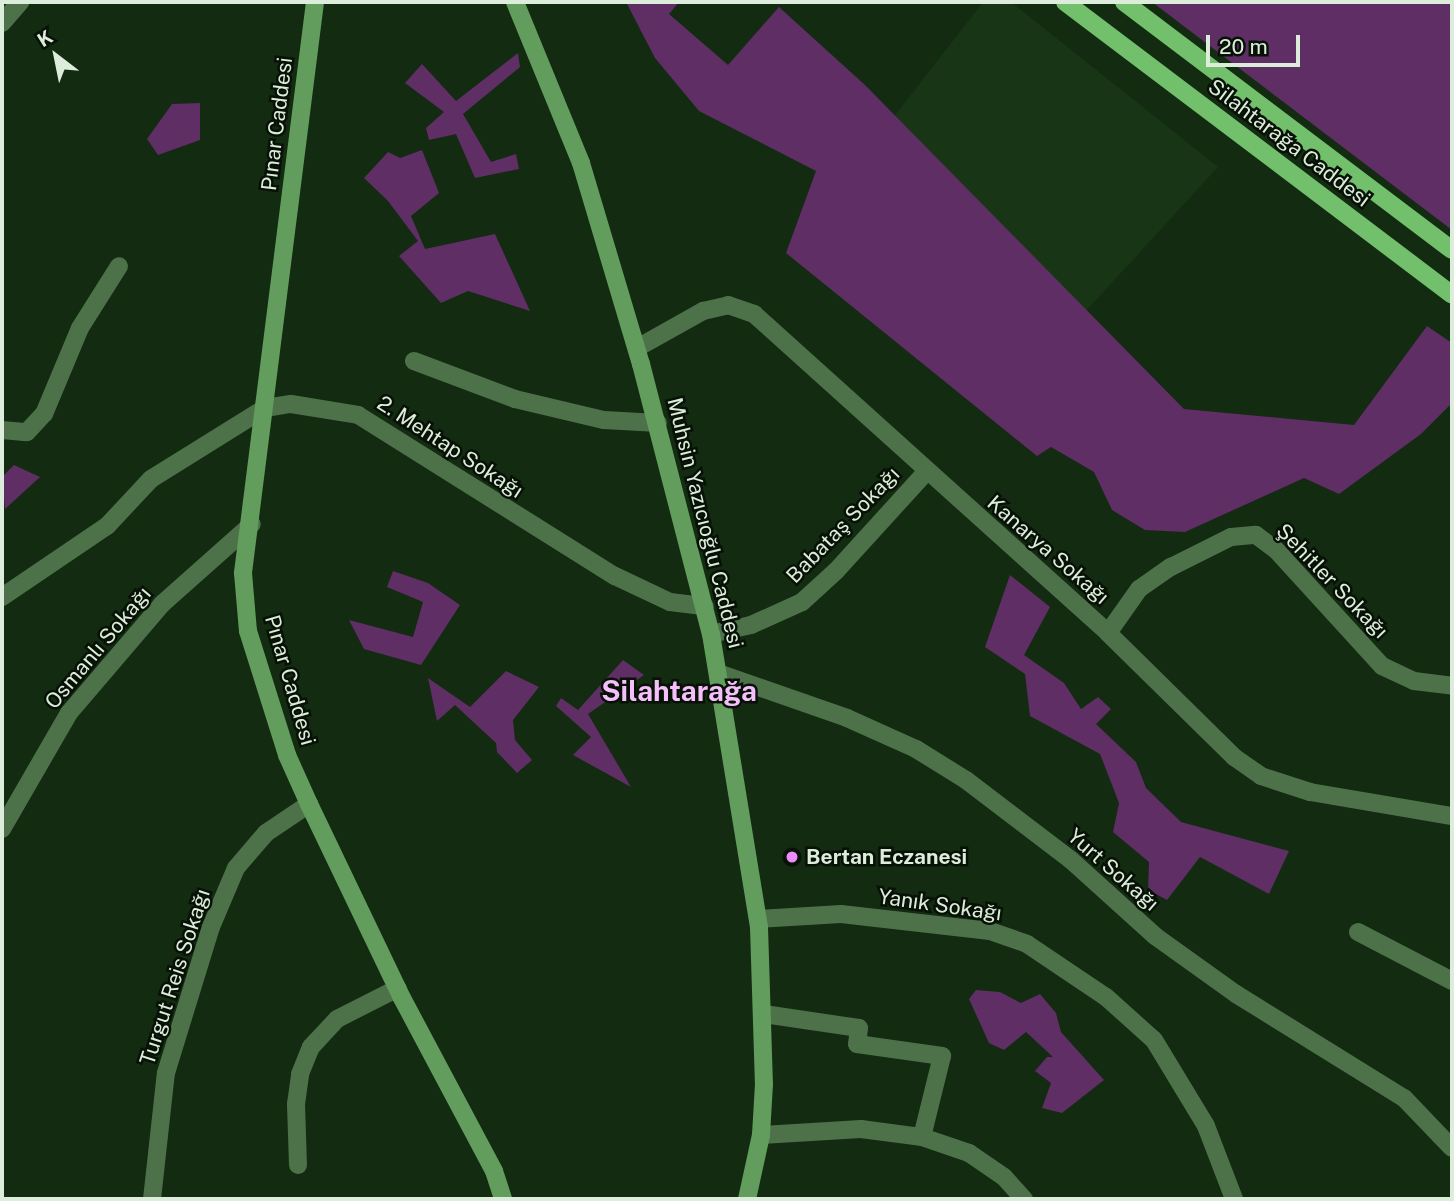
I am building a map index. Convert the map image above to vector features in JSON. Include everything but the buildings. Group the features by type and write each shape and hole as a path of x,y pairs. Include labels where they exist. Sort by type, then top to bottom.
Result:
{"main road":[{"name":"Pınar Caddesi","path":"315,2 252,524 243,573 247,631 288,755 309,804 398,988 494,1171 503,1199"},
{"name":"Muhsin Yazıcıoğlu Caddesi","path":"515,2 581,163 637,348 711,634 758,919 764,1014 761,1135 747,1199"},
{"name":"Silahtarağa Caddesi","path":"1065,2 1452,295"},
{"name":"Silahtarağa Caddesi","path":"1124,2 1452,250"}],"street":[{"path":"2,23 20,2"},
{"path":"2,430 27,432 44,414 80,328 119,266"},
{"name":"Kanarya Sokağı","path":"637,348 703,311 728,304 754,314 926,472 1108,633 1234,757 1261,776 1310,793 1452,816"},
{"path":"414,361 515,399 604,420 657,423"},
{"name":"2. Mehtap Sokağı","path":"2,597 107,526 151,479 265,408 291,404 358,415 615,576 670,602 705,606"},
{"name":"Babataş Sokağı","path":"711,634 751,625 802,602 836,571 926,472"},
{"name":"Osmanlı Sokağı","path":"3,826 69,713 162,604 252,524"},
{"name":"Şehitler Sokağı","path":"1108,633 1139,589 1171,567 1231,537 1256,535 1277,551 1382,666 1414,681 1452,686"},
{"name":"Yurt Sokağı","path":"718,673 847,718 916,748 966,780 1071,860 1155,936 1236,994 1404,1098 1452,1147"},
{"name":"Turgut Reis Sokağı","path":"152,1199 166,1073 211,927 236,868 266,833 309,804"},
{"name":"Yanık Sokağı","path":"758,919 841,914 990,931 1027,944 1106,997 1154,1040 1206,1126 1234,1199"},
{"path":"1358,932 1452,981"},
{"path":"298,1165 296,1104 300,1074 311,1047 337,1019 398,988"},
{"path":"764,1014 859,1028 857,1044 942,1056 922,1138"},
{"path":"761,1135 860,1129 922,1138 969,1153 1004,1177 1024,1199"}],"shaded area":[{"path":"626,2 679,2 669,14 728,65 779,7 865,85 1184,409 1354,425 1427,326 1452,343 1452,403 1421,434 1339,494 1304,478 1185,532 1145,530 1112,510 1094,472 1051,447 1037,456 786,253 816,171 699,111 655,58"},
{"path":"983,2 1011,2 1218,167 1085,312 892,119"},
{"path":"1152,2 1452,2 1452,230 1369,167"},
{"path":"518,53 520,67 463,114 491,162 516,154 519,169 475,178 456,134 429,140 426,128 444,112 405,83 422,64 456,101"},
{"path":"200,103 200,140 158,155 147,139 172,104"},
{"path":"422,150 439,193 411,216 425,249 495,234 530,311 468,291 441,303 399,256 418,241 388,201 364,178 388,152 400,158"},
{"path":"14,465 40,477 5,509 2,477"},
{"path":"393,571 428,583 460,605 421,665 364,649 349,620 413,637 423,602 387,587"},
{"path":"1010,575 1050,607 1024,655 1064,683 1081,709 1098,697 1111,709 1096,724 1136,762 1146,788 1181,822 1289,851 1269,894 1200,857 1167,900 1148,890 1149,862 1113,832 1119,803 1100,754 1030,716 1025,674 985,647"},
{"path":"623,660 644,675 588,714 631,787 573,755 591,737 556,706 561,698 578,710"},
{"path":"506,671 539,687 513,720 515,740 532,760 517,773 497,752 496,743 455,705 437,721 428,678 470,707"},
{"path":"976,990 1000,992 1021,1003 1040,994 1056,1013 1061,1032 1104,1080 1062,1113 1042,1108 1051,1083 1035,1071 1047,1057 1053,1057 1026,1032 1004,1050 989,1043 969,999"}],"place":[{"name":"Bertan Eczanesi","path":"792,857"}],"district":[{"name":"Silahtarağa","path":"679,691"}]}
